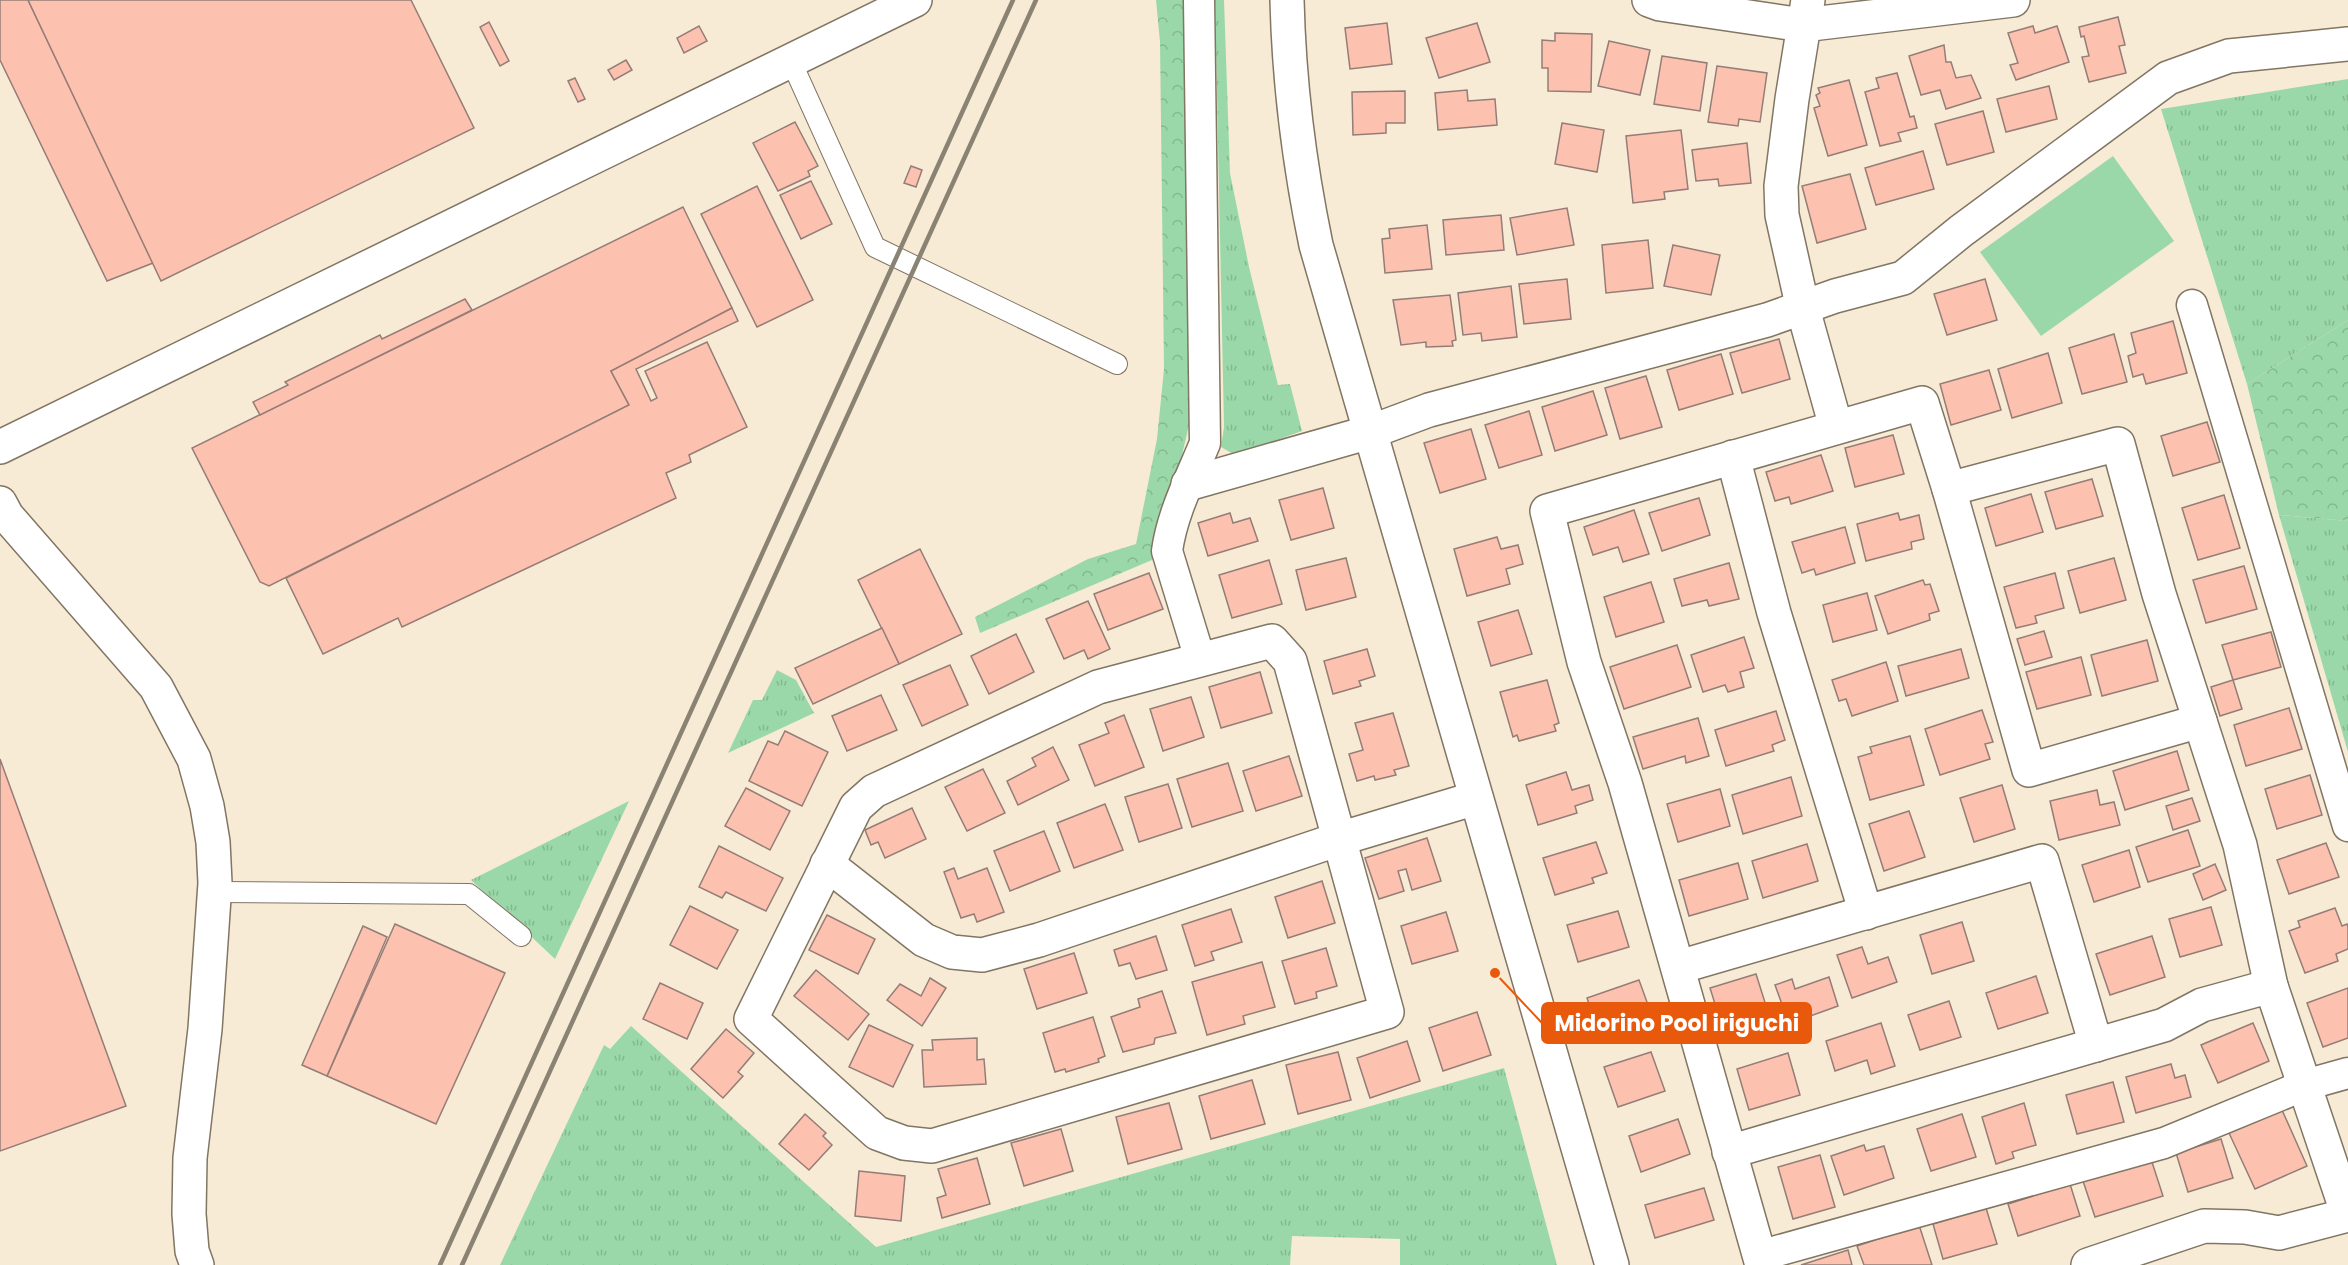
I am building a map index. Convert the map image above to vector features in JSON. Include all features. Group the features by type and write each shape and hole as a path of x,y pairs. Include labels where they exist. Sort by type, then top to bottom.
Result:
{"street":[{"path":"0,447 915,0"},
{"path":"1199,0 1205,442 1168,540 1167,551 1200,659"},
{"path":"1287,0 1294,113 1316,245 1612,1265"},
{"path":"1649,0 1660,4 1806,13 2013,0"},
{"path":"1806,13 1781,186 1782,215 1803,309 1836,427"},
{"path":"1188,484 1370,432 1429,410 1803,309 1835,296 1903,278 1961,231 2168,78 2229,56 2348,44"},
{"path":"2192,305 2348,826"},
{"path":"2200,721 2029,770 1949,489 1922,403 1546,511 1584,662 1625,783 1760,1261 2164,1143 2305,1085 2348,1073"},
{"path":"1949,489 2118,444 2159,594 2240,845 2271,986 2348,1215 2279,1233 2245,1227 2204,1226 2088,1265"},
{"path":"1733,457 1774,613 1866,913"},
{"path":"0,503 7,516 156,687 194,759 207,806 213,842 215,892 205,1029 190,1158 189,1214 192,1251 197,1265"},
{"path":"1272,640 1290,661 1339,839 1387,1012 932,1146 904,1143 877,1132 751,1019 856,807 873,791 1098,687 1272,640"},
{"path":"827,864 924,940 952,952 982,955 1040,940 1339,839 1476,798"},
{"path":"1679,968 2042,861 2096,1045"},
{"path":"1730,1152 2164,1025 2202,1005 2271,986"}],"lane":[{"path":"791,61 875,247 1117,363"},
{"path":"215,892 469,894 520,936"}],"green space":[{"path":"1156,0 1184,0 1193,408 1178,472 1152,560 980,633 975,617 1088,559 1136,544 1157,439 1164,369 1160,42"},
{"path":"1215,0 1224,0 1230,173 1249,267 1278,385 1290,384 1302,431 1235,455 1221,447 1224,427"},
{"path":"2348,79 2348,320 2247,384 2161,109"},
{"path":"2113,156 2174,241 2041,336 1980,252"},
{"path":"2348,320 2348,521 2279,515 2247,384"},
{"path":"2279,515 2348,521 2348,752"},
{"path":"777,670 796,680 814,713 728,753 753,700 762,700"},
{"path":"629,801 555,959 471,880"},
{"path":"631,1026 876,1247 1504,1068 1557,1265 1400,1265 1400,1239 1292,1236 1290,1265 500,1265 604,1045 610,1049"}],"building":[{"path":"0,0 28,0 153,263 107,281 0,60"},
{"path":"28,0 411,0 474,128 161,281"},
{"path":"2118,17 2125,45 2119,46 2126,73 2089,82 2082,57 2089,56 2079,27"},
{"path":"489,22 509,61 500,66 480,27"},
{"path":"1387,23 1392,64 1350,69 1345,28"},
{"path":"1477,23 1490,62 1439,78 1426,38"},
{"path":"699,26 707,41 684,53 677,38"},
{"path":"2033,26 2035,33 2057,26 2069,62 2016,80 2010,65 2018,63 2008,33"},
{"path":"1555,33 1592,34 1591,92 1548,91 1548,68 1542,68 1542,40 1555,41"},
{"path":"1609,41 1650,50 1640,95 1598,86"},
{"path":"1944,45 1946,62 1951,62 1956,78 1971,75 1981,98 1946,109 1940,90 1921,95 1909,56"},
{"path":"1662,56 1707,63 1700,111 1654,104"},
{"path":"626,60 632,70 614,80 608,70"},
{"path":"1717,66 1767,73 1760,122 1739,119 1738,126 1708,122"},
{"path":"1897,73 1910,117 1914,116 1917,128 1898,133 1901,141 1880,146 1865,92 1879,88 1876,78"},
{"path":"575,78 585,99 578,102 568,81"},
{"path":"1849,80 1867,145 1828,156 1814,108 1820,106 1816,95 1820,93 1818,88"},
{"path":"2049,86 2057,119 2006,132 1997,99"},
{"path":"1467,90 1468,101 1495,99 1497,125 1438,130 1435,93"},
{"path":"1405,91 1405,123 1386,123 1386,133 1353,135 1352,92"},
{"path":"1983,111 1994,152 1947,165 1935,124"},
{"path":"795,122 818,166 808,171 810,176 778,191 753,143"},
{"path":"1562,123 1604,130 1597,172 1555,164"},
{"path":"1681,130 1688,189 1664,192 1665,199 1633,203 1626,136"},
{"path":"1747,143 1751,183 1719,186 1718,179 1696,181 1692,150"},
{"path":"1923,151 1934,189 1876,205 1865,168"},
{"path":"911,166 922,170 916,187 904,183"},
{"path":"1850,174 1866,229 1817,243 1802,186"},
{"path":"811,181 832,224 801,239 780,195"},
{"path":"757,186 813,300 757,327 701,214"},
{"path":"683,207 732,308 611,371 629,405 269,586 260,582 192,448"},
{"path":"1567,208 1574,245 1517,255 1510,218"},
{"path":"1501,215 1504,250 1446,255 1443,220"},
{"path":"1427,225 1432,269 1385,273 1382,239 1390,238 1389,229"},
{"path":"1648,240 1653,288 1606,293 1602,245"},
{"path":"1673,245 1720,255 1711,295 1664,286"},
{"path":"1567,279 1571,319 1524,324 1519,284"},
{"path":"1985,279 1997,320 1947,335 1934,294"},
{"path":"1511,286 1517,337 1482,341 1481,333 1463,335 1458,293"},
{"path":"1450,295 1456,340 1452,341 1453,346 1426,347 1426,342 1401,345 1393,300"},
{"path":"465,299 472,310 260,415 253,402 288,385 285,382 380,335 382,339"},
{"path":"732,308 738,321 636,369 651,401 657,398 645,371 707,342 747,427 689,455 691,462 666,473 676,498 402,627 398,618 323,654 286,578 629,405 611,371"},
{"path":"2173,321 2187,373 2146,384 2143,374 2133,377 2128,356 2136,353 2131,333"},
{"path":"2114,334 2127,382 2082,394 2069,348"},
{"path":"1779,339 1790,379 1742,393 1730,353"},
{"path":"2048,353 2062,403 2012,418 1998,369"},
{"path":"1721,354 1733,394 1679,410 1667,370"},
{"path":"1989,370 2001,410 1951,425 1940,384"},
{"path":"1646,376 1662,427 1620,439 1605,388"},
{"path":"1593,391 1607,435 1555,451 1542,407"},
{"path":"1529,411 1542,455 1499,468 1485,425"},
{"path":"2207,422 2220,462 2173,476 2161,436"},
{"path":"1471,429 1486,479 1440,493 1424,443"},
{"path":"1893,435 1904,474 1855,487 1845,448"},
{"path":"1821,455 1833,491 1791,504 1789,497 1775,501 1766,472"},
{"path":"2092,479 2103,516 2056,529 2045,492"},
{"path":"1323,488 1334,528 1291,540 1279,500"},
{"path":"2031,494 2043,532 1996,546 1985,508"},
{"path":"2224,495 2240,548 2198,560 2182,508"},
{"path":"1699,498 1710,535 1662,551 1649,513"},
{"path":"1634,510 1649,554 1623,562 1618,547 1593,555 1584,527"},
{"path":"1230,513 1233,523 1250,518 1258,541 1208,556 1198,523"},
{"path":"1898,513 1900,520 1919,515 1924,539 1911,542 1912,549 1866,561 1857,524"},
{"path":"1845,527 1855,563 1816,575 1814,569 1802,573 1792,542"},
{"path":"1497,537 1501,549 1518,545 1523,564 1506,569 1510,584 1467,596 1454,549"},
{"path":"920,549 962,634 899,664 858,580"},
{"path":"1346,558 1356,597 1306,610 1296,570"},
{"path":"2114,558 2126,600 2080,613 2068,571"},
{"path":"1269,560 1282,604 1232,618 1219,575"},
{"path":"1729,563 1739,599 1709,606 1707,600 1682,606 1674,579"},
{"path":"2244,566 2257,609 2206,623 2193,580"},
{"path":"1149,573 1163,609 1108,630 1094,594"},
{"path":"2055,573 2064,608 2035,616 2037,623 2016,628 2004,587"},
{"path":"1923,580 1925,585 1930,584 1939,611 1929,614 1930,620 1888,634 1875,596"},
{"path":"1651,582 1664,622 1616,637 1604,597"},
{"path":"1867,593 1877,630 1833,642 1823,605"},
{"path":"1088,601 1110,649 1088,659 1084,650 1064,659 1046,619"},
{"path":"1518,610 1532,654 1491,666 1478,622"},
{"path":"882,628 899,664 813,704 795,668"},
{"path":"2044,631 2052,657 2025,665 2017,639"},
{"path":"2271,632 2281,667 2233,680 2222,645"},
{"path":"1016,634 1034,672 989,694 971,656"},
{"path":"1744,637 1754,668 1740,672 1744,687 1728,692 1725,685 1703,692 1691,655"},
{"path":"2147,640 2158,681 2102,696 2091,655"},
{"path":"1677,645 1691,687 1624,709 1610,667"},
{"path":"1367,649 1375,676 1359,681 1361,686 1333,694 1324,661"},
{"path":"1961,649 1969,678 1906,696 1898,666"},
{"path":"2081,657 2091,695 2037,709 2026,672"},
{"path":"1886,662 1898,701 1852,716 1846,699 1839,701 1832,680"},
{"path":"950,665 968,705 922,726 903,685"},
{"path":"1260,672 1272,713 1221,728 1209,687"},
{"path":"1547,680 1559,723 1554,725 1556,731 1519,741 1517,735 1513,737 1500,692"},
{"path":"2233,680 2242,709 2220,716 2211,687"},
{"path":"881,695 897,730 847,751 832,716"},
{"path":"1191,697 1204,737 1163,751 1150,709"},
{"path":"2289,708 2302,749 2246,766 2234,725"},
{"path":"1982,710 1993,742 1985,744 1990,759 1940,775 1925,729"},
{"path":"1776,711 1785,740 1772,745 1774,751 1726,766 1715,730"},
{"path":"1393,713 1409,766 1394,770 1396,775 1375,780 1374,776 1357,781 1349,754 1363,750 1355,723"},
{"path":"1124,715 1144,767 1095,786 1079,745 1109,733 1105,723"},
{"path":"1698,718 1709,756 1686,763 1685,756 1643,769 1633,737"},
{"path":"785,731 828,752 802,806 749,781 768,741 778,745"},
{"path":"1910,736 1924,785 1870,800 1858,757 1872,753 1870,747"},
{"path":"1053,747 1069,780 1018,805 1007,781 1036,766 1032,758"},
{"path":"2177,751 2189,790 2125,810 2113,771"},
{"path":"1289,756 1302,796 1256,811 1243,771"},
{"path":"0,759 126,1106 0,1151"},
{"path":"1228,763 1243,811 1192,827 1177,779"},
{"path":"983,769 1005,813 967,831 945,787"},
{"path":"1566,772 1572,790 1589,785 1593,800 1575,806 1577,813 1538,825 1526,785"},
{"path":"2310,775 2322,815 2277,829 2265,789"},
{"path":"1791,777 1802,816 1743,834 1732,795"},
{"path":"1168,784 1182,828 1139,842 1125,797"},
{"path":"2002,785 2015,829 1974,842 1960,798"},
{"path":"746,788 790,811 770,850 725,826"},
{"path":"1720,789 1730,826 1678,842 1667,804"},
{"path":"2097,790 2100,805 2114,802 2120,825 2059,840 2050,801"},
{"path":"2192,798 2200,821 2173,830 2166,806"},
{"path":"1105,804 1123,850 1074,868 1057,823"},
{"path":"912,808 926,839 885,858 878,842 871,845 865,830"},
{"path":"1909,811 1925,857 1884,871 1869,824"},
{"path":"2188,830 2200,866 2148,882 2136,847"},
{"path":"1044,831 1060,871 1010,891 994,851"},
{"path":"1427,838 1441,881 1412,890 1406,869 1398,871 1404,891 1379,899 1365,858"},
{"path":"1596,842 1607,873 1592,878 1594,883 1555,895 1543,858"},
{"path":"2326,843 2339,877 2289,894 2277,860"},
{"path":"1807,844 1818,881 1763,898 1752,861"},
{"path":"719,846 783,878 766,911 726,892 722,898 699,887"},
{"path":"2129,850 2140,887 2094,902 2082,865"},
{"path":"1738,863 1748,899 1689,916 1679,880"},
{"path":"2215,864 2226,890 2203,900 2193,874"},
{"path":"954,868 958,879 987,868 1004,912 977,922 974,914 961,918 944,872"},
{"path":"1322,881 1335,923 1288,938 1275,897"},
{"path":"690,906 738,930 717,969 670,945"},
{"path":"2211,907 2222,945 2180,957 2169,919"},
{"path":"2335,908 2342,926 2347,924 2348,927 2348,949 2336,954 2338,961 2305,973 2289,931 2300,927 2298,921"},
{"path":"1231,909 1242,942 1211,952 1214,960 1195,966 1182,925"},
{"path":"1618,911 1629,947 1578,962 1567,925"},
{"path":"1446,912 1458,951 1412,964 1401,926"},
{"path":"827,915 875,939 858,974 809,950"},
{"path":"1962,922 1974,961 1932,974 1920,935"},
{"path":"395,924 505,973 436,1124 327,1076"},
{"path":"363,926 387,937 327,1076 302,1065"},
{"path":"1156,936 1167,970 1136,979 1130,963 1119,966 1114,950"},
{"path":"2152,936 2165,977 2110,995 2096,954"},
{"path":"1862,947 1868,964 1888,957 1897,982 1852,998 1837,955"},
{"path":"1326,948 1337,986 1316,992 1317,998 1295,1004 1282,961"},
{"path":"1074,953 1087,993 1037,1009 1024,969"},
{"path":"1262,962 1275,1007 1243,1016 1245,1024 1207,1035 1192,982"},
{"path":"816,970 869,1014 848,1040 794,996"},
{"path":"1756,974 1768,1012 1722,1026 1710,988"},
{"path":"2036,976 2048,1013 1998,1029 1986,993"},
{"path":"1829,977 1838,1006 1802,1019 1804,1025 1791,1029 1775,985 1792,979 1795,989"},
{"path":"930,978 946,988 922,1026 887,1000 900,984 921,996"},
{"path":"1639,980 1652,1016 1599,1035 1587,998"},
{"path":"660,983 703,1003 687,1039 643,1019"},
{"path":"2348,988 2348,1038 2323,1047 2307,1003"},
{"path":"1162,991 1176,1033 1155,1038 1154,1044 1123,1052 1111,1017 1140,1007 1138,999"},
{"path":"1949,1001 1961,1037 1920,1050 1908,1015"},
{"path":"1477,1012 1491,1055 1443,1071 1429,1028"},
{"path":"1093,1017 1105,1056 1098,1059 1099,1062 1066,1072 1065,1069 1055,1072 1043,1033"},
{"path":"1881,1023 1895,1066 1871,1074 1867,1060 1835,1071 1826,1041"},
{"path":"2253,1023 2269,1061 2218,1083 2201,1045"},
{"path":"869,1025 913,1045 893,1087 849,1067"},
{"path":"726,1029 754,1053 738,1072 743,1076 723,1098 691,1069"},
{"path":"977,1038 977,1060 984,1059 986,1084 924,1087 922,1050 933,1050 932,1040"},
{"path":"1407,1041 1420,1081 1370,1098 1357,1058"},
{"path":"1338,1052 1351,1100 1298,1114 1286,1065"},
{"path":"1651,1052 1665,1091 1618,1107 1604,1067"},
{"path":"1788,1053 1800,1095 1749,1110 1737,1069"},
{"path":"2171,1064 2175,1078 2185,1075 2191,1097 2136,1113 2126,1077"},
{"path":"1252,1080 1265,1124 1211,1139 1199,1096"},
{"path":"2113,1082 2124,1122 2077,1134 2066,1095"},
{"path":"1169,1103 1182,1149 1128,1164 1116,1117"},
{"path":"2024,1103 2036,1145 2012,1152 2014,1158 1996,1164 1982,1117"},
{"path":"2282,1110 2307,1166 2255,1189 2229,1133"},
{"path":"805,1114 826,1133 823,1136 832,1145 809,1170 779,1144"},
{"path":"1962,1114 1976,1157 1931,1171 1917,1129"},
{"path":"1678,1119 1690,1154 1641,1172 1629,1136"},
{"path":"1061,1129 1073,1171 1024,1186 1011,1143"},
{"path":"2221,1139 2233,1178 2188,1192 2176,1153"},
{"path":"1864,1145 1866,1151 1884,1146 1894,1178 1844,1195 1831,1156"},
{"path":"1820,1155 1835,1207 1793,1219 1778,1167"},
{"path":"977,1158 990,1204 942,1218 937,1198 946,1195 938,1169"},
{"path":"2151,1159 2163,1196 2095,1217 2083,1181"},
{"path":"859,1171 905,1176 901,1221 855,1216"},
{"path":"2070,1184 2080,1216 2018,1236 2008,1204"},
{"path":"1704,1188 1714,1220 1655,1238 1645,1205"},
{"path":"1986,1208 1997,1244 1943,1259 1933,1224"},
{"path":"1919,1225 1932,1265 1864,1265 1857,1246"},
{"path":"1848,1250 1852,1265 1801,1265"}],"railway":[{"path":"440,1265 1013,0"},
{"path":"462,1265 1036,0"}],"place":[{"name":"Midorino Pool iriguchi","path":"1495,973"}]}
